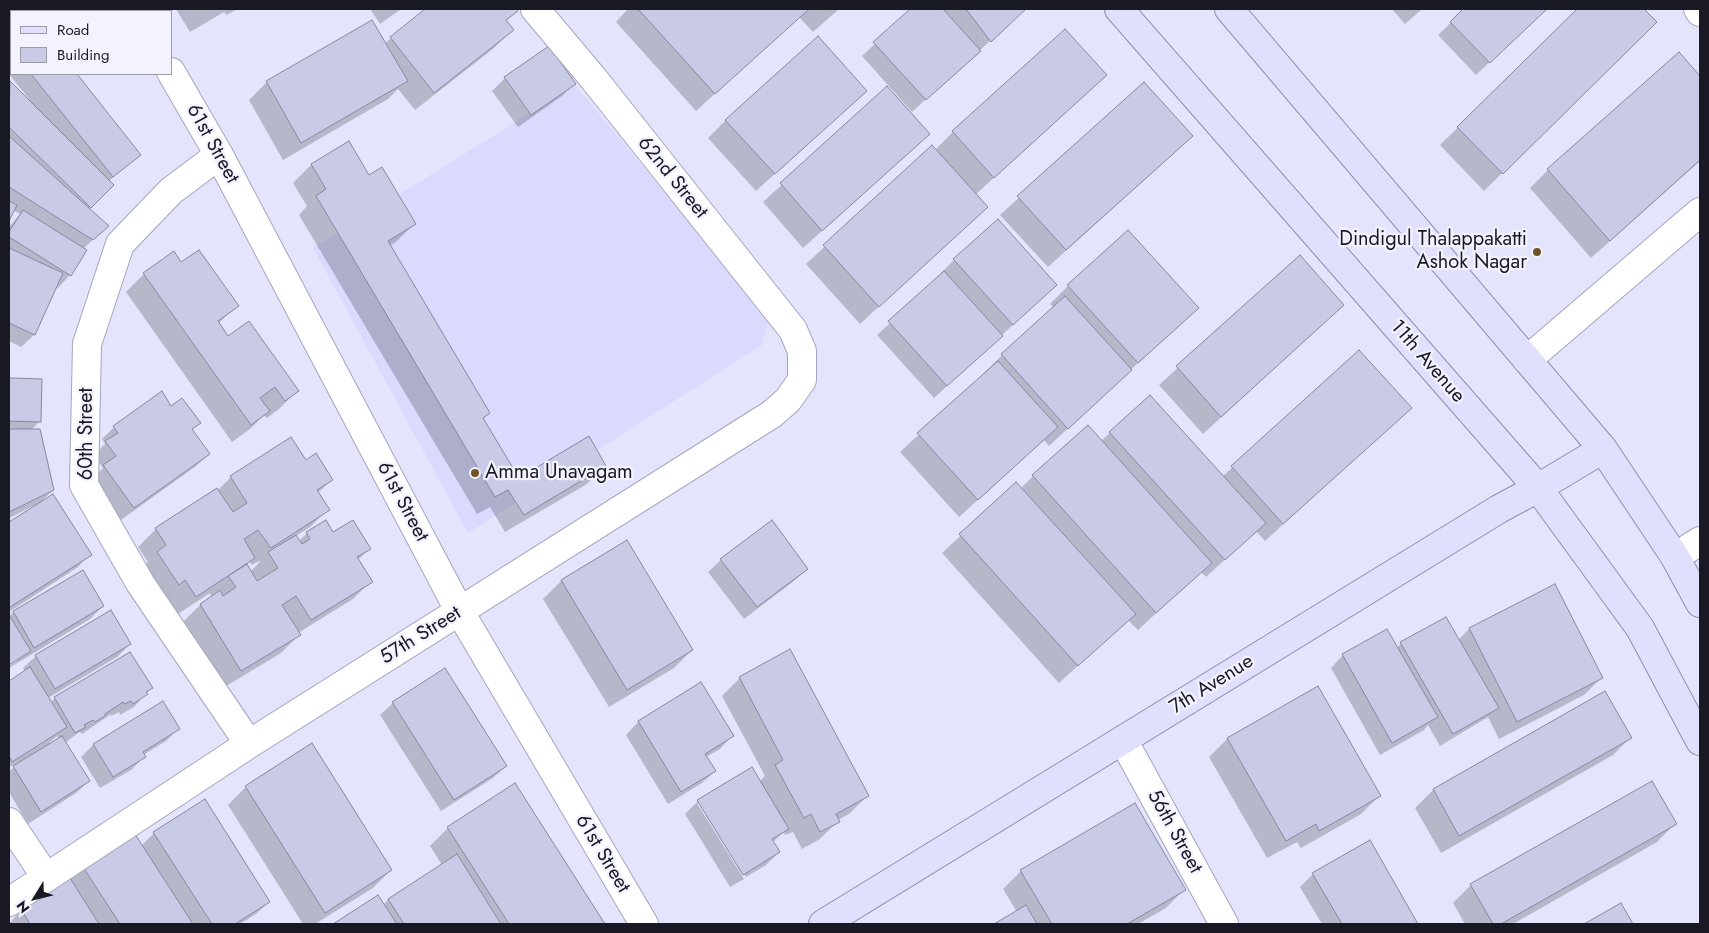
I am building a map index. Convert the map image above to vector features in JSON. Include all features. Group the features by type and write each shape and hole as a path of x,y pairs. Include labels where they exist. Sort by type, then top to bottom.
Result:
{"main road":[{"name":"11th Avenue","path":"1119,9 1538,488 1640,628 1700,741"},
{"path":"1229,9 1603,449 1675,557 1700,603"},
{"name":"7th Avenue","path":"823,924 1499,509 1603,449"}],"street":[{"name":"62nd Street","path":"535,9 593,78 793,330 802,351"},
{"name":"61st Street","path":"172,74 219,155 460,612 644,924"},
{"name":"60th Street","path":"219,155 171,191 120,244 87,344 84,485 140,583 249,744"},
{"path":"1527,360 1700,212"},
{"name":"57th Street","path":"9,902 249,744 772,414 788,400 802,380 802,351"},
{"path":"1675,557 1700,541"},
{"name":"56th Street","path":"1123,740 1224,924"},
{"path":"9,822 46,877"}],"shaded area":[{"path":"575,85 769,318 762,345 468,533 313,248"}],"building":[{"path":"425,9 516,9 518,11 506,20 514,30 434,93 390,37"},
{"path":"638,9 807,9 808,10 715,94"},
{"path":"910,9 943,9 981,51 926,100 873,42"},
{"path":"966,9 1026,9 991,42"},
{"path":"1463,9 1547,9 1490,63 1450,22"},
{"path":"1577,9 1644,9 1657,22 1503,174 1457,127"},
{"path":"372,20 408,81 301,143 266,81"},
{"path":"1065,29 1107,75 994,178 952,131"},
{"path":"818,36 867,91 775,174 725,120"},
{"path":"549,46 576,84 531,115 504,77"},
{"path":"1679,52 1700,76 1700,160 1610,241 1547,169"},
{"path":"32,75 78,75 141,155 113,177"},
{"path":"10,81 114,185 91,208 9,127"},
{"path":"1144,82 1193,136 1066,250 1017,196"},
{"path":"887,86 930,134 822,231 780,183"},
{"path":"9,136 109,226 93,240 9,187"},
{"path":"349,141 369,175 382,167 416,224 388,241 490,413 483,418 519,478 589,436 606,466 524,515 508,490 495,497 316,196 326,189 311,164"},
{"path":"932,145 988,207 879,307 823,245"},
{"path":"9,201 17,205 9,221"},
{"path":"23,210 87,250 71,276 9,237 9,232"},
{"path":"998,219 1057,285 1013,325 953,259"},
{"path":"1128,230 1199,308 1138,363 1067,285"},
{"path":"9,248 63,273 35,335 9,323"},
{"path":"199,250 239,306 218,321 228,336 249,321 299,391 285,401 275,387 260,398 270,411 251,425 143,273 174,251 181,262"},
{"path":"1300,255 1344,305 1221,417 1176,366"},
{"path":"944,271 1003,336 947,386 888,321"},
{"path":"1065,296 1132,370 1068,429 1001,354"},
{"path":"1359,350 1412,408 1283,524 1231,466"},
{"path":"998,361 1058,427 978,500 917,433"},
{"path":"9,378 42,379 41,422 9,421"},
{"path":"162,391 171,406 182,398 201,423 192,429 210,454 134,508 103,465 116,456 105,441 118,433 113,426"},
{"path":"1150,395 1266,523 1225,560 1109,432"},
{"path":"1088,425 1212,563 1156,613 1032,475"},
{"path":"9,429 40,429 54,490 9,512"},
{"path":"291,437 306,460 316,453 333,480 317,490 330,510 271,548 258,530 244,539 255,558 196,597 185,580 179,585 157,552 166,545 155,528 217,488 233,512 247,503 230,476"},
{"path":"1016,482 1136,614 1078,666 959,534"},
{"path":"53,494 92,555 10,607 9,522"},
{"path":"326,520 333,532 353,520 371,549 357,557 373,582 311,620 296,596 282,605 301,635 241,671 200,604 220,590 223,596 236,587 228,576 247,564 257,581 278,568 268,552 296,535 302,544 310,539 306,532"},
{"path":"772,520 808,569 757,607 720,559"},
{"path":"627,540 693,650 627,690 561,580"},
{"path":"83,570 104,606 34,648 13,611"},
{"path":"1555,584 1603,678 1517,722 1469,628"},
{"path":"111,610 131,644 55,689 35,655"},
{"path":"9,615 31,651 9,665"},
{"path":"1446,617 1499,708 1453,734 1400,642"},
{"path":"1387,629 1438,717 1392,743 1342,654"},
{"path":"790,649 869,796 836,814 840,822 820,832 811,814 804,818 775,765 783,760 739,677"},
{"path":"130,652 153,688 146,692 148,694 133,704 131,701 124,704 123,702 105,714 105,716 95,722 93,720 84,725 86,727 75,733 54,697"},
{"path":"30,667 67,727 12,762 9,756 9,681"},
{"path":"445,668 507,766 454,800 392,702"},
{"path":"701,682 734,736 705,754 716,771 681,792 638,721"},
{"path":"1318,686 1381,796 1319,831 1316,824 1286,841 1227,738"},
{"path":"1605,691 1632,738 1459,836 1433,789"},
{"path":"163,701 180,729 143,752 146,757 113,777 93,744"},
{"path":"62,736 90,781 41,812 13,766"},
{"path":"312,743 392,870 325,913 245,786"},
{"path":"752,767 789,829 772,839 780,852 743,875 697,800"},
{"path":"1652,781 1677,824 1501,924 1493,924 1470,884"},
{"path":"515,783 605,924 509,924 447,827"},
{"path":"205,799 270,902 235,924 212,924 153,832"},
{"path":"1135,803 1186,890 1127,924 1052,924 1020,870"},
{"path":"133,831 193,924 120,924 81,864"},
{"path":"1370,840 1418,924 1342,924 1312,873"},
{"path":"457,854 501,924 404,924 388,899"},
{"path":"70,878 99,924 30,924 21,909"},
{"path":"378,895 397,924 333,924"},
{"path":"1621,903 1633,924 1584,924"},
{"path":"1026,905 1037,924 994,924"}],"place":[{"name":"Dindigul Thalappakatti Ashok Nagar","path":"1537,252"},
{"name":"Amma Unavagam","path":"475,473"}]}
